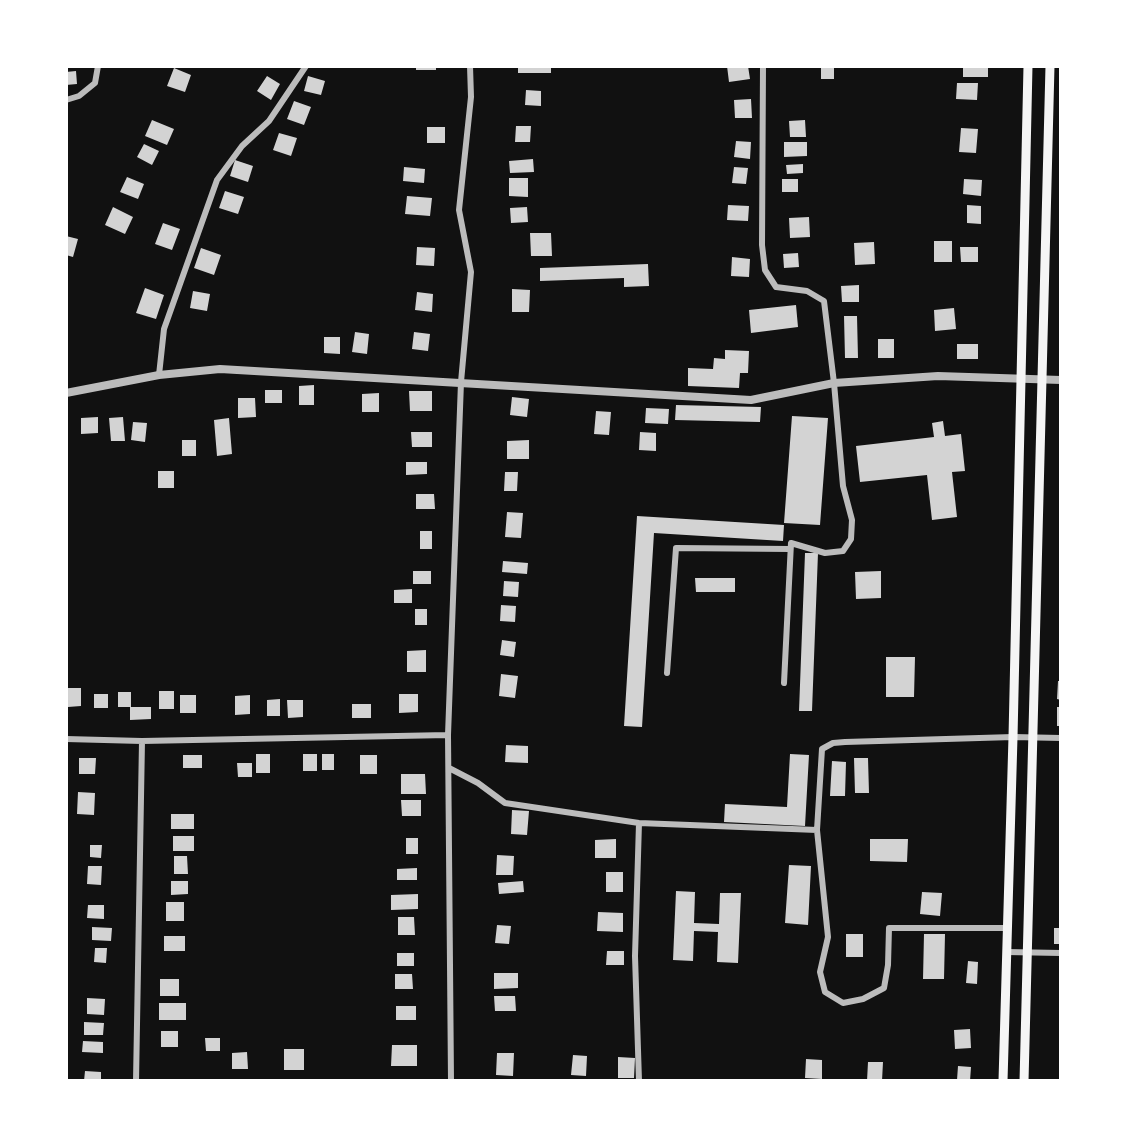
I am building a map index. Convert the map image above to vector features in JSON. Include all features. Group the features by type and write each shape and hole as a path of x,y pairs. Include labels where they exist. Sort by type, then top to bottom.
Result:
{"main road":[{"path":"1003,1081 1028,66"},
{"path":"1024,1081 1050,66"}],"street":[{"path":"66,100 79,96 95,83 98,66"},
{"path":"159,375 164,329 217,180 242,146 269,121 306,66"},
{"path":"451,1081 448,735 461,382 471,272 459,210 471,97 470,66"},
{"path":"763,66 762,245 765,270 776,287 807,291 824,301 843,486 852,520 851,539 843,551 825,553 790,543 784,683"},
{"path":"66,393 159,375 220,369 751,400 834,382 938,376 1061,380"},
{"path":"667,673 676,548 790,549"},
{"path":"66,739 142,741 448,735"},
{"path":"1006,928 889,928 888,965 884,988 863,999 843,1003 825,992 820,972 828,937 817,830 822,749 833,743 1013,737 1061,738"},
{"path":"136,1081 142,741"},
{"path":"450,768 478,783 505,803 639,823 817,830"},
{"path":"639,823 635,956 639,1081"},
{"path":"1006,952 1061,952"}],"building":[{"path":"416,66 436,66 436,70 416,70"},
{"path":"518,66 551,66 551,73 518,73"},
{"path":"727,66 748,66 750,79 729,82"},
{"path":"821,66 834,66 834,79 821,79"},
{"path":"963,66 988,66 988,77 963,77"},
{"path":"174,68 191,75 185,92 167,86"},
{"path":"76,71 77,84 66,85 66,72"},
{"path":"267,76 280,84 271,100 257,91"},
{"path":"308,76 325,81 321,95 304,91"},
{"path":"957,83 978,83 977,100 956,99"},
{"path":"526,90 541,91 541,106 525,105"},
{"path":"751,99 752,118 735,118 734,100"},
{"path":"294,101 311,107 304,125 287,119"},
{"path":"152,120 174,129 167,145 145,136"},
{"path":"805,120 806,137 790,137 789,121"},
{"path":"516,126 531,126 530,142 515,142"},
{"path":"427,127 445,127 445,143 427,143"},
{"path":"961,128 978,129 976,153 959,152"},
{"path":"279,133 297,138 291,156 273,150"},
{"path":"736,141 751,142 750,159 734,157"},
{"path":"784,142 807,142 807,156 784,157"},
{"path":"144,144 159,151 152,165 137,157"},
{"path":"533,159 534,172 510,173 509,161"},
{"path":"235,160 253,166 248,182 230,176"},
{"path":"803,164 803,173 787,174 786,165"},
{"path":"404,167 425,169 424,183 403,181"},
{"path":"734,167 748,168 746,184 732,183"},
{"path":"127,177 144,184 138,199 120,192"},
{"path":"509,178 528,178 528,197 509,196"},
{"path":"782,179 798,179 798,192 782,192"},
{"path":"964,179 982,180 981,196 963,194"},
{"path":"225,191 244,197 238,214 219,208"},
{"path":"407,196 432,198 430,216 405,214"},
{"path":"728,205 749,206 748,221 727,220"},
{"path":"967,205 981,206 981,224 967,223"},
{"path":"113,207 133,217 125,234 105,225"},
{"path":"527,207 528,222 511,223 510,208"},
{"path":"809,217 810,237 790,238 789,218"},
{"path":"163,223 180,229 172,250 155,244"},
{"path":"530,233 551,233 552,256 531,256"},
{"path":"66,236 78,239 73,257 66,255"},
{"path":"934,241 952,241 952,262 934,262"},
{"path":"874,242 875,264 855,265 854,243"},
{"path":"417,247 435,248 434,266 416,265"},
{"path":"960,247 978,247 978,262 961,262"},
{"path":"201,248 221,255 214,275 194,268"},
{"path":"798,253 799,267 784,268 783,254"},
{"path":"732,257 750,259 749,277 731,276"},
{"path":"648,264 649,286 624,287 624,278 540,281 540,268"},
{"path":"859,285 859,302 842,302 841,286"},
{"path":"145,288 164,295 156,319 136,313"},
{"path":"512,289 530,290 529,312 512,312"},
{"path":"193,291 210,294 207,311 190,308"},
{"path":"417,292 433,294 432,312 415,310"},
{"path":"796,305 798,327 751,333 749,310"},
{"path":"954,308 956,329 935,331 934,310"},
{"path":"844,316 857,316 858,358 845,358"},
{"path":"355,332 369,334 367,354 352,352"},
{"path":"414,332 430,334 428,351 412,349"},
{"path":"324,337 340,337 340,354 324,353"},
{"path":"878,339 894,339 894,358 878,358"},
{"path":"957,344 978,344 978,359 957,359"},
{"path":"725,350 749,351 748,373 740,373 739,388 688,386 688,368 713,369 714,358 725,359"},
{"path":"314,385 314,405 299,405 299,386"},
{"path":"265,390 282,390 282,403 265,403"},
{"path":"409,391 432,391 432,411 410,411"},
{"path":"379,393 379,412 362,412 362,394"},
{"path":"512,397 529,399 527,417 510,415"},
{"path":"238,398 255,398 256,417 238,418"},
{"path":"676,405 761,407 760,422 675,420"},
{"path":"646,408 669,409 668,424 645,423"},
{"path":"596,411 611,412 609,435 594,434"},
{"path":"792,416 828,418 820,525 784,523"},
{"path":"98,417 98,433 81,434 81,418"},
{"path":"123,417 125,441 111,441 109,418"},
{"path":"229,418 232,454 217,456 214,420"},
{"path":"943,421 945,436 961,434 965,471 952,472 957,517 932,520 927,475 860,482 856,446 934,437 932,423"},
{"path":"133,422 147,423 145,442 131,440"},
{"path":"411,432 432,432 432,447 412,447"},
{"path":"640,432 656,433 656,451 639,450"},
{"path":"182,440 196,440 196,456 182,456"},
{"path":"529,440 529,459 507,459 507,441"},
{"path":"406,462 427,462 427,474 406,475"},
{"path":"158,471 174,471 174,488 158,488"},
{"path":"505,472 518,472 517,491 504,491"},
{"path":"416,494 434,494 435,509 416,509"},
{"path":"507,512 523,513 521,538 505,537"},
{"path":"637,516 784,525 783,541 654,533 642,727 624,726"},
{"path":"420,531 432,531 432,549 420,549"},
{"path":"805,553 818,553 812,711 799,711"},
{"path":"503,561 528,563 527,574 502,572"},
{"path":"413,571 431,571 431,584 413,584"},
{"path":"881,571 881,598 856,599 855,572"},
{"path":"695,578 735,578 735,592 696,592"},
{"path":"504,581 519,582 518,597 503,596"},
{"path":"412,589 412,603 394,603 394,590"},
{"path":"501,605 516,606 515,622 500,621"},
{"path":"415,609 427,609 427,625 415,625"},
{"path":"502,640 516,642 514,657 500,655"},
{"path":"426,650 426,672 407,672 407,651"},
{"path":"886,657 915,657 914,697 886,697"},
{"path":"501,674 518,676 515,698 499,696"},
{"path":"1058,681 1061,681 1061,700 1057,699"},
{"path":"68,688 81,688 81,706 68,707"},
{"path":"159,691 174,691 174,709 159,709"},
{"path":"118,692 131,692 131,707 118,707"},
{"path":"94,694 108,694 108,708 94,708"},
{"path":"399,694 418,694 418,712 399,713"},
{"path":"180,695 196,695 196,713 180,713"},
{"path":"250,695 250,714 235,715 235,696"},
{"path":"280,699 280,716 267,716 267,700"},
{"path":"287,700 303,700 303,717 288,718"},
{"path":"352,704 371,704 371,718 352,718"},
{"path":"130,707 151,707 151,719 130,720"},
{"path":"1057,707 1061,707 1061,726 1057,726"},
{"path":"506,745 528,746 528,763 505,762"},
{"path":"256,754 270,754 270,773 256,773"},
{"path":"303,754 317,754 317,771 303,771"},
{"path":"322,754 334,754 334,770 322,770"},
{"path":"790,754 809,755 805,826 724,822 725,804 787,807"},
{"path":"183,755 202,755 202,768 183,768"},
{"path":"360,755 377,755 377,774 360,774"},
{"path":"79,758 96,758 95,774 79,774"},
{"path":"854,758 868,758 869,793 855,793"},
{"path":"832,761 846,762 845,796 830,796"},
{"path":"237,763 252,763 252,777 238,777"},
{"path":"401,774 425,774 426,794 401,794"},
{"path":"78,792 95,793 94,815 77,814"},
{"path":"401,800 421,800 421,816 402,816"},
{"path":"512,810 529,811 527,835 511,834"},
{"path":"171,814 194,814 194,829 171,829"},
{"path":"173,836 194,836 194,851 173,851"},
{"path":"406,838 418,838 418,854 406,854"},
{"path":"616,839 616,858 595,858 595,840"},
{"path":"870,839 908,839 907,862 870,861"},
{"path":"90,845 102,845 101,858 90,857"},
{"path":"497,855 514,856 513,875 496,875"},
{"path":"174,856 187,856 188,874 174,874"},
{"path":"789,865 811,866 808,925 785,923"},
{"path":"88,866 102,866 101,885 87,884"},
{"path":"417,868 417,880 397,880 397,869"},
{"path":"606,872 623,872 623,892 606,892"},
{"path":"171,881 188,881 188,894 171,895"},
{"path":"523,881 524,892 499,894 498,883"},
{"path":"676,891 695,892 694,923 719,924 720,893 741,893 738,963 717,962 718,932 694,931 693,961 673,960"},
{"path":"922,892 942,893 940,916 920,914"},
{"path":"418,894 418,909 391,910 391,895"},
{"path":"166,902 184,902 184,921 166,921"},
{"path":"88,905 104,905 104,919 87,918"},
{"path":"598,912 623,913 623,932 597,931"},
{"path":"398,917 414,917 415,935 398,935"},
{"path":"497,925 511,926 509,944 495,943"},
{"path":"92,927 112,928 111,941 92,940"},
{"path":"1054,928 1061,928 1061,944 1054,944"},
{"path":"846,934 863,934 863,957 846,957"},
{"path":"924,934 945,934 944,979 923,979"},
{"path":"164,936 185,936 185,951 164,951"},
{"path":"95,948 107,948 106,963 94,962"},
{"path":"607,951 624,951 624,965 606,965"},
{"path":"397,953 414,953 414,966 397,966"},
{"path":"968,961 978,962 977,984 966,983"},
{"path":"494,973 518,973 518,988 494,989"},
{"path":"395,974 412,974 413,989 395,989"},
{"path":"160,979 179,979 179,996 160,996"},
{"path":"494,996 515,996 516,1011 495,1011"},
{"path":"87,998 105,999 104,1015 87,1014"},
{"path":"159,1003 186,1003 186,1020 159,1020"},
{"path":"396,1006 416,1006 416,1020 396,1020"},
{"path":"84,1022 104,1023 103,1035 84,1035"},
{"path":"970,1029 971,1048 955,1049 954,1030"},
{"path":"161,1031 178,1031 178,1047 161,1047"},
{"path":"205,1038 220,1038 220,1051 206,1051"},
{"path":"83,1041 103,1042 103,1053 82,1052"},
{"path":"392,1045 417,1045 417,1066 391,1066"},
{"path":"284,1049 304,1049 304,1070 284,1070"},
{"path":"247,1052 248,1069 232,1069 232,1053"},
{"path":"497,1053 514,1053 513,1076 496,1075"},
{"path":"573,1055 587,1056 586,1076 571,1075"},
{"path":"618,1057 635,1058 634,1078 618,1078"},
{"path":"806,1059 822,1060 822,1079 805,1078"},
{"path":"868,1062 883,1062 882,1081 867,1081"},
{"path":"958,1066 971,1067 970,1081 957,1080"},
{"path":"85,1071 101,1072 101,1081 84,1081"}]}
